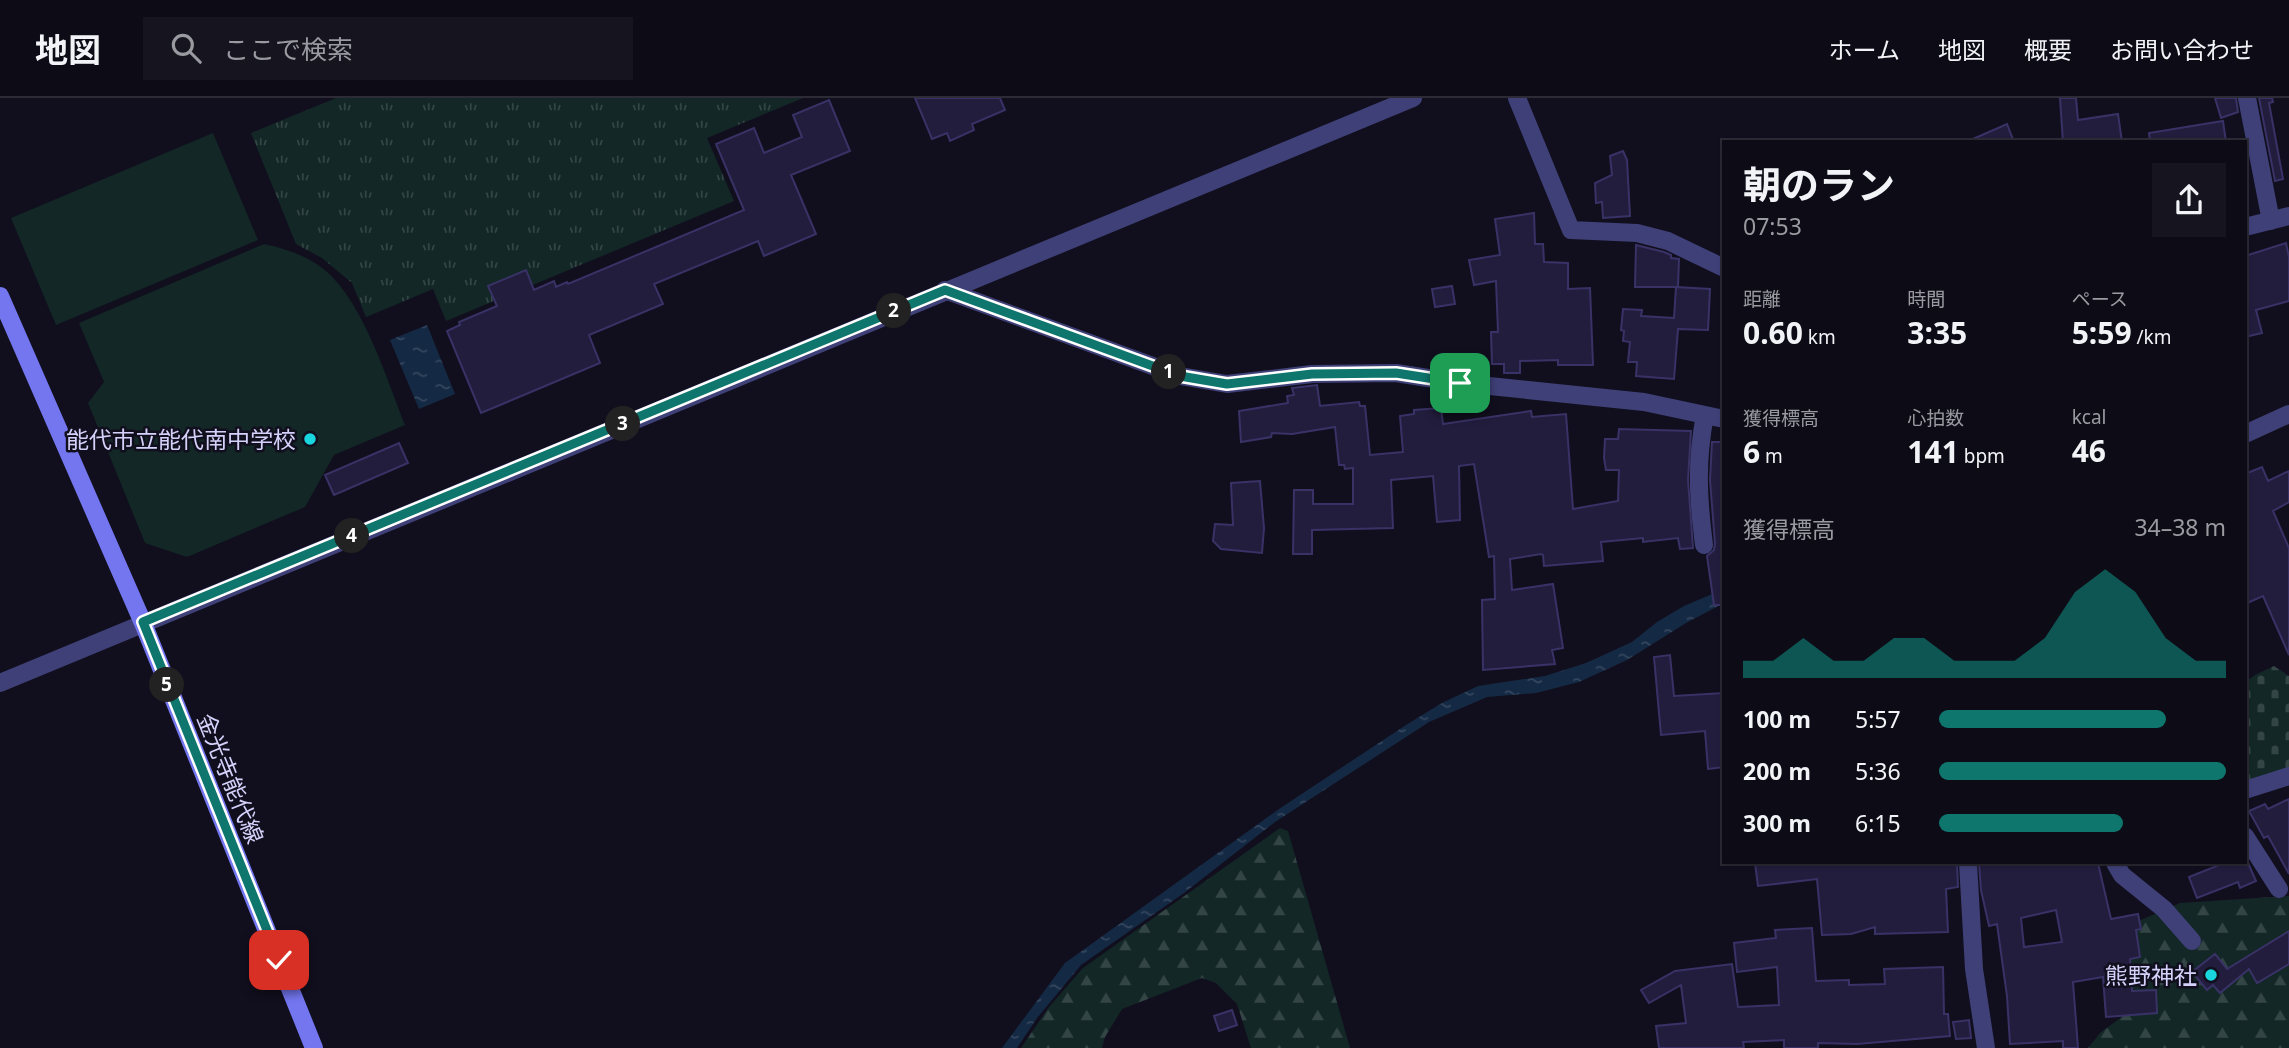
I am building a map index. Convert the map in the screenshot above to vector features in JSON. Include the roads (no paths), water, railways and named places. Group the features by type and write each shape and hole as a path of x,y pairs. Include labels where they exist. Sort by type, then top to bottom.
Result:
{"main road":[{"name":"金光寺能代線","path":"0,296 143,622 314,1048"}],"street":[{"path":"0,683 1413,98"},
{"path":"1517,98 1571,230 1637,233 1668,241 1722,267"},
{"path":"2247,98 2270,220"},
{"path":"2247,226 2289,216"},
{"path":"945,290 1180,376 1227,384 1312,374 1396,373 1460,383 1644,402 1722,419"},
{"path":"2247,433 2289,414"},
{"path":"1704,545 1698,490 1700,439 1705,415"},
{"path":"2247,789 2289,776"},
{"path":"2247,839 2279,889"},
{"path":"1968,864 1974,969 1986,1048"},
{"path":"2116,864 2122,875 2164,909 2192,941"}],"water":[{"path":"427,325 455,394 419,409 390,340"},
{"path":"1722,590 1722,604 1627,660 1579,682 1536,693 1487,697 1429,722 1275,822 1184,893 1081,965 1037,1018 1017,1048 1002,1048 1065,963 1279,809 1406,725 1442,703 1478,686 1545,676 1586,663 1632,642 1657,622 1684,606"}],"place":[{"name":"能代市立能代南中学校","path":"310,439"},
{"name":"熊野神社","path":"2211,975"}]}
